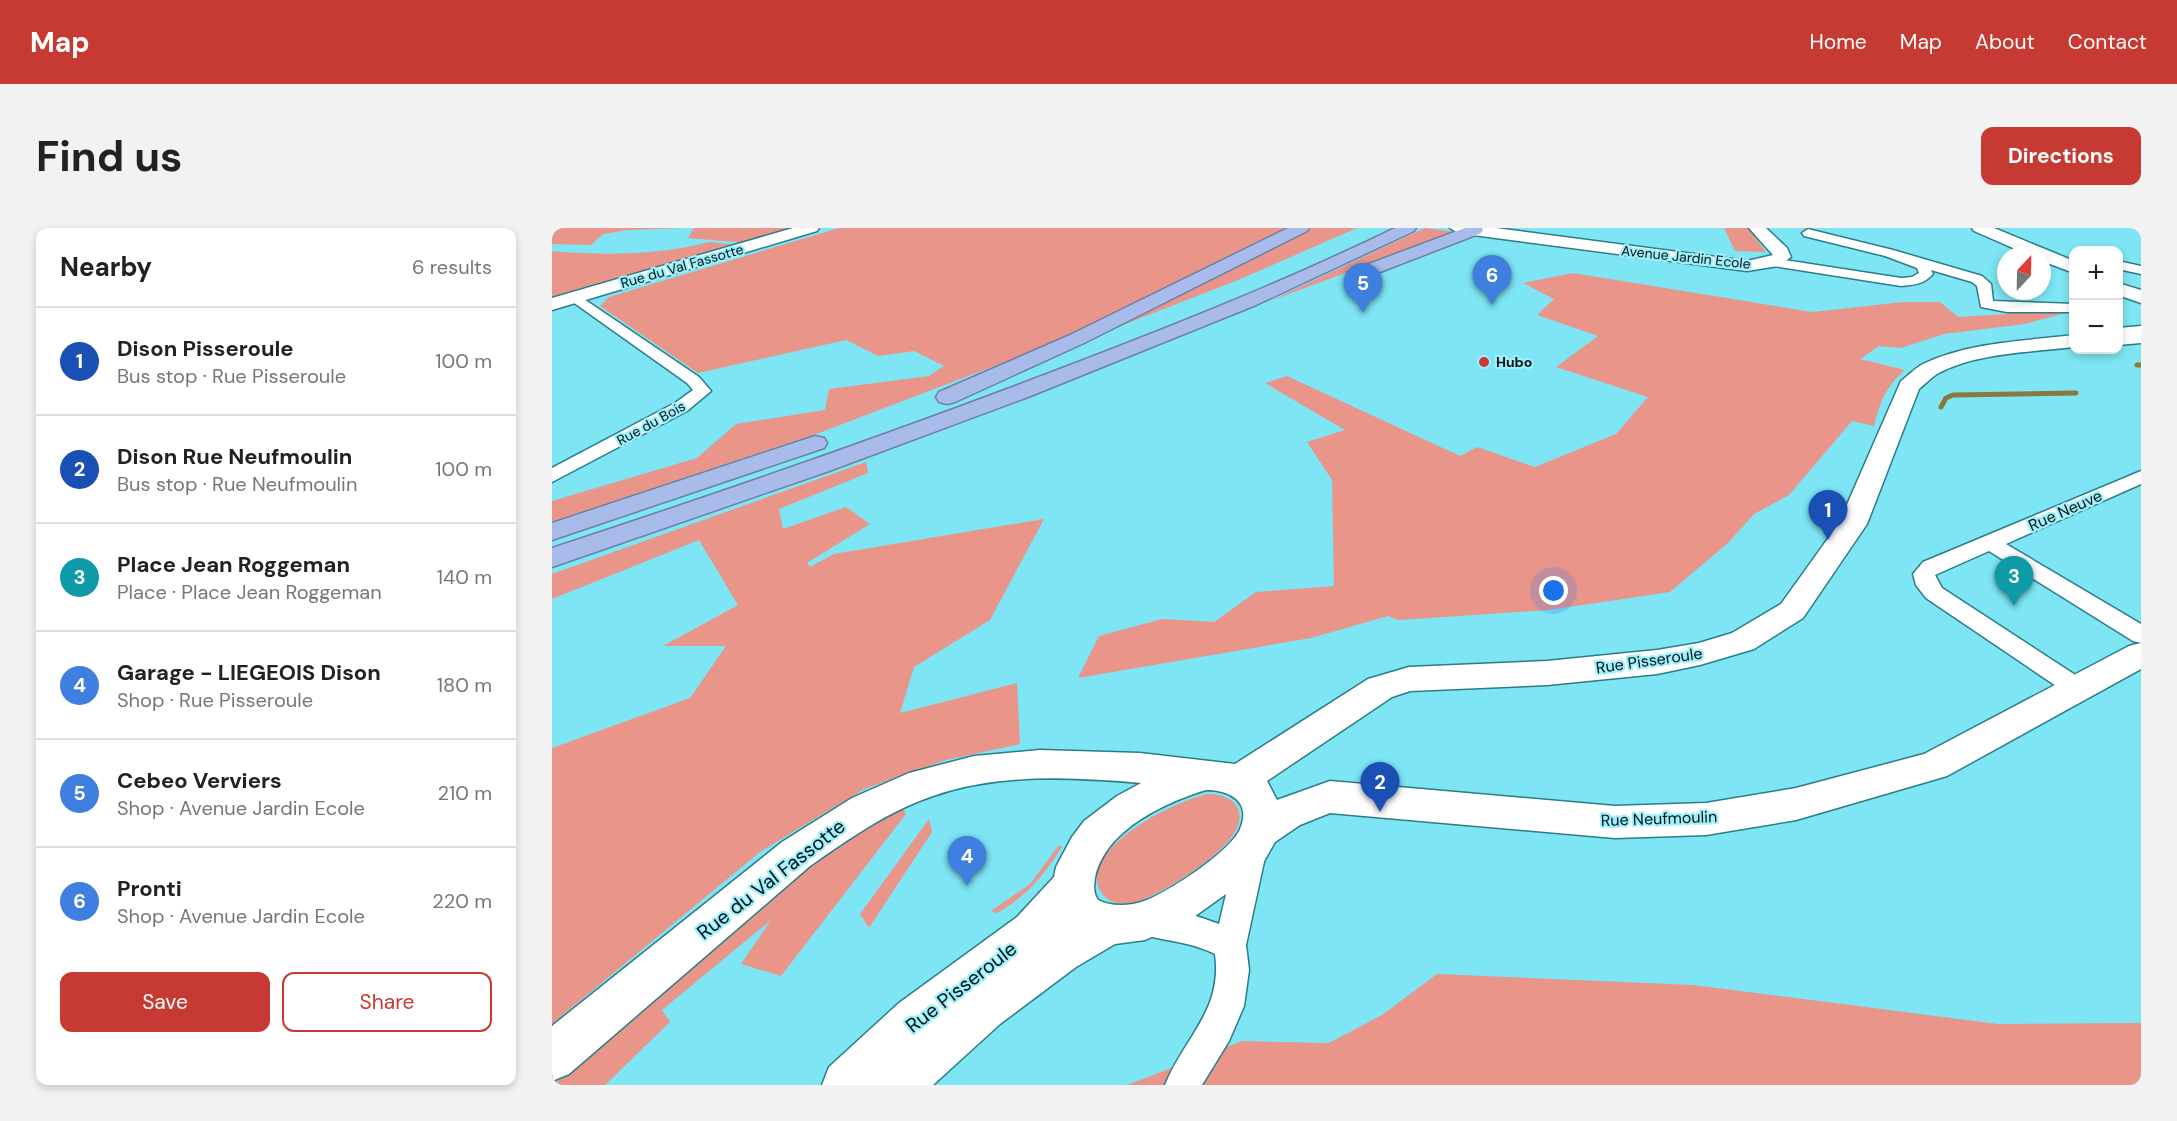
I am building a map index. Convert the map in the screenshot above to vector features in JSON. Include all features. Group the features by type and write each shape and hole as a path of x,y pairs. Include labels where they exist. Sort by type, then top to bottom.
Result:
{"highway":[{"path":"947,397 1107,324 1301,228"},
{"path":"552,532 947,397 1165,316 1264,276 1370,228"},
{"path":"1015,395 1196,324 1408,228"},
{"path":"552,558 683,514 1015,395 1179,341 1467,229"}],"main road":[{"name":"Rue du Val Fassotte","path":"552,304 812,228"},
{"path":"1757,228 1781,252 1782,257 1772,262"},
{"path":"1980,228 2069,266"},
{"name":"Avenue Jardin Ecole","path":"1467,229 1725,265 1756,266 1772,262"},
{"path":"2123,290 2141,297"},
{"path":"2123,339 2141,337"},
{"name":"Rue Pisseroule","path":"847,1085 916,1018 1032,931 1073,886 1077,867 1085,852 1102,831 1120,815 1159,791 1223,777 1380,688 1409,679 1547,673 1657,662 1700,654 1743,640 1792,611 1853,524 1909,386 1929,370 1953,360 1998,350 2069,341"},
{"name":"Rue Neufmoulin","path":"1257,839 1278,816 1297,807 1330,797 1615,822 1706,819 1796,804 1934,766 2141,654"},
{"name":"Rue du Val Fassotte","path":"552,1057 758,884 835,827 862,811 940,778 992,767 1058,765 1223,777"},
{"name":"Rue du Val Fassotte","path":"1058,765 1097,783 1104,793 1106,809 1102,831"},
{"path":"1223,777 1252,788 1260,801 1264,814 1257,839"},
{"name":"Rue Pisseroule","path":"899,1085 942,1043 998,997 1071,944 1127,924 1201,892 1225,873 1257,839"},
{"path":"1073,886 1077,904 1090,918 1127,924"}],"street":[{"path":"1808,233 1977,279 1984,284 1986,304 1996,308 2053,305 2069,307"},
{"name":"Avenue Jardin Ecole","path":"1772,262 1891,281 1915,281 1922,278 1926,271 1910,260"},
{"path":"2123,266 2141,270"},
{"name":"Rue du Bois","path":"552,476 681,407 703,391 693,380 575,297"},
{"path":"2123,317 2141,320"},
{"path":"2123,333 2141,330"},
{"name":"Rue Neuve","path":"2077,688 1934,593 1927,585 1924,574 1931,567 2141,477"},
{"path":"1990,543 2141,635"},
{"path":"1183,1085 1213,1037 1231,995 1233,960 1230,945 1257,839"},
{"path":"1127,924 1175,924 1203,931 1230,945"}],"shaded area":[{"path":"552,228 684,228 628,230 603,234 591,245 552,244"},
{"path":"694,228 802,228 749,243 688,238"},
{"path":"839,228 1294,228 1065,339 819,433 552,522 552,501 697,458 736,424 825,410 829,389 929,376 944,366 914,351 878,356 846,340 698,373 600,306 609,297"},
{"path":"1312,228 1357,228 1238,280 1097,335"},
{"path":"1425,228 1455,232 1270,301"},
{"path":"1724,228 1748,228 1766,252 1735,251"},
{"path":"709,242 739,245 552,300 552,251 591,254 651,252"},
{"path":"1573,273 1812,312 1904,302 1940,302 1958,317 2010,314 2006,310 2069,312 2025,324 1944,334 1901,348 1879,346 1860,359 1905,370 1893,382 1885,395 1874,426 1852,421 1789,495 1754,514 1728,543 1670,592 1549,610 1398,620 1388,616 1311,638 1078,678 1099,636 1162,619 1214,622 1256,592 1334,586 1332,480 1307,442 1345,430 1265,383 1287,376 1460,456 1477,447 1535,467 1616,434 1648,397 1556,367 1598,336 1537,315 1554,299 1523,283"},
{"path":"866,462 868,473 779,509 783,529 846,507 870,524 807,563 810,567 834,554 1044,519 990,620 914,667 900,713 1017,683 1020,744 946,760 864,789 760,852 552,1024 552,748 690,698 726,646 663,646 738,605 699,540 552,599 552,574"},
{"path":"1207,794 1225,797 1238,809 1240,819 1229,841 1195,870 1148,898 1127,903 1108,900 1101,892 1097,882 1097,873 1115,844 1144,822 1177,805"},
{"path":"901,805 906,814 781,976 741,964 771,920 662,1010 670,1022 605,1085 552,1085 818,857"},
{"path":"929,819 932,832 869,928 860,914"},
{"path":"1059,845 1062,847 1055,857 1026,892 997,913 991,911 1030,884"},
{"path":"1437,974 1693,985 1998,1024 2141,1023 2141,1085 1127,1085 1242,1041 1329,1043 1382,1015"}],"waterway":[{"path":"1941,407 1946,398 1953,395 2076,393"}],"place":[{"name":"Pronti","path":"1492,305"},
{"name":"Cebeo Verviers","path":"1363,313"},
{"name":"Hubo","path":"1484,362"},
{"name":"Dison Pisseroule","path":"1828,540"},
{"name":"Place Jean Roggeman","path":"2014,606"},
{"name":"Dison Rue Neufmoulin","path":"1380,812"},
{"name":"Garage - LIEGEOIS Dison","path":"967,886"}]}
